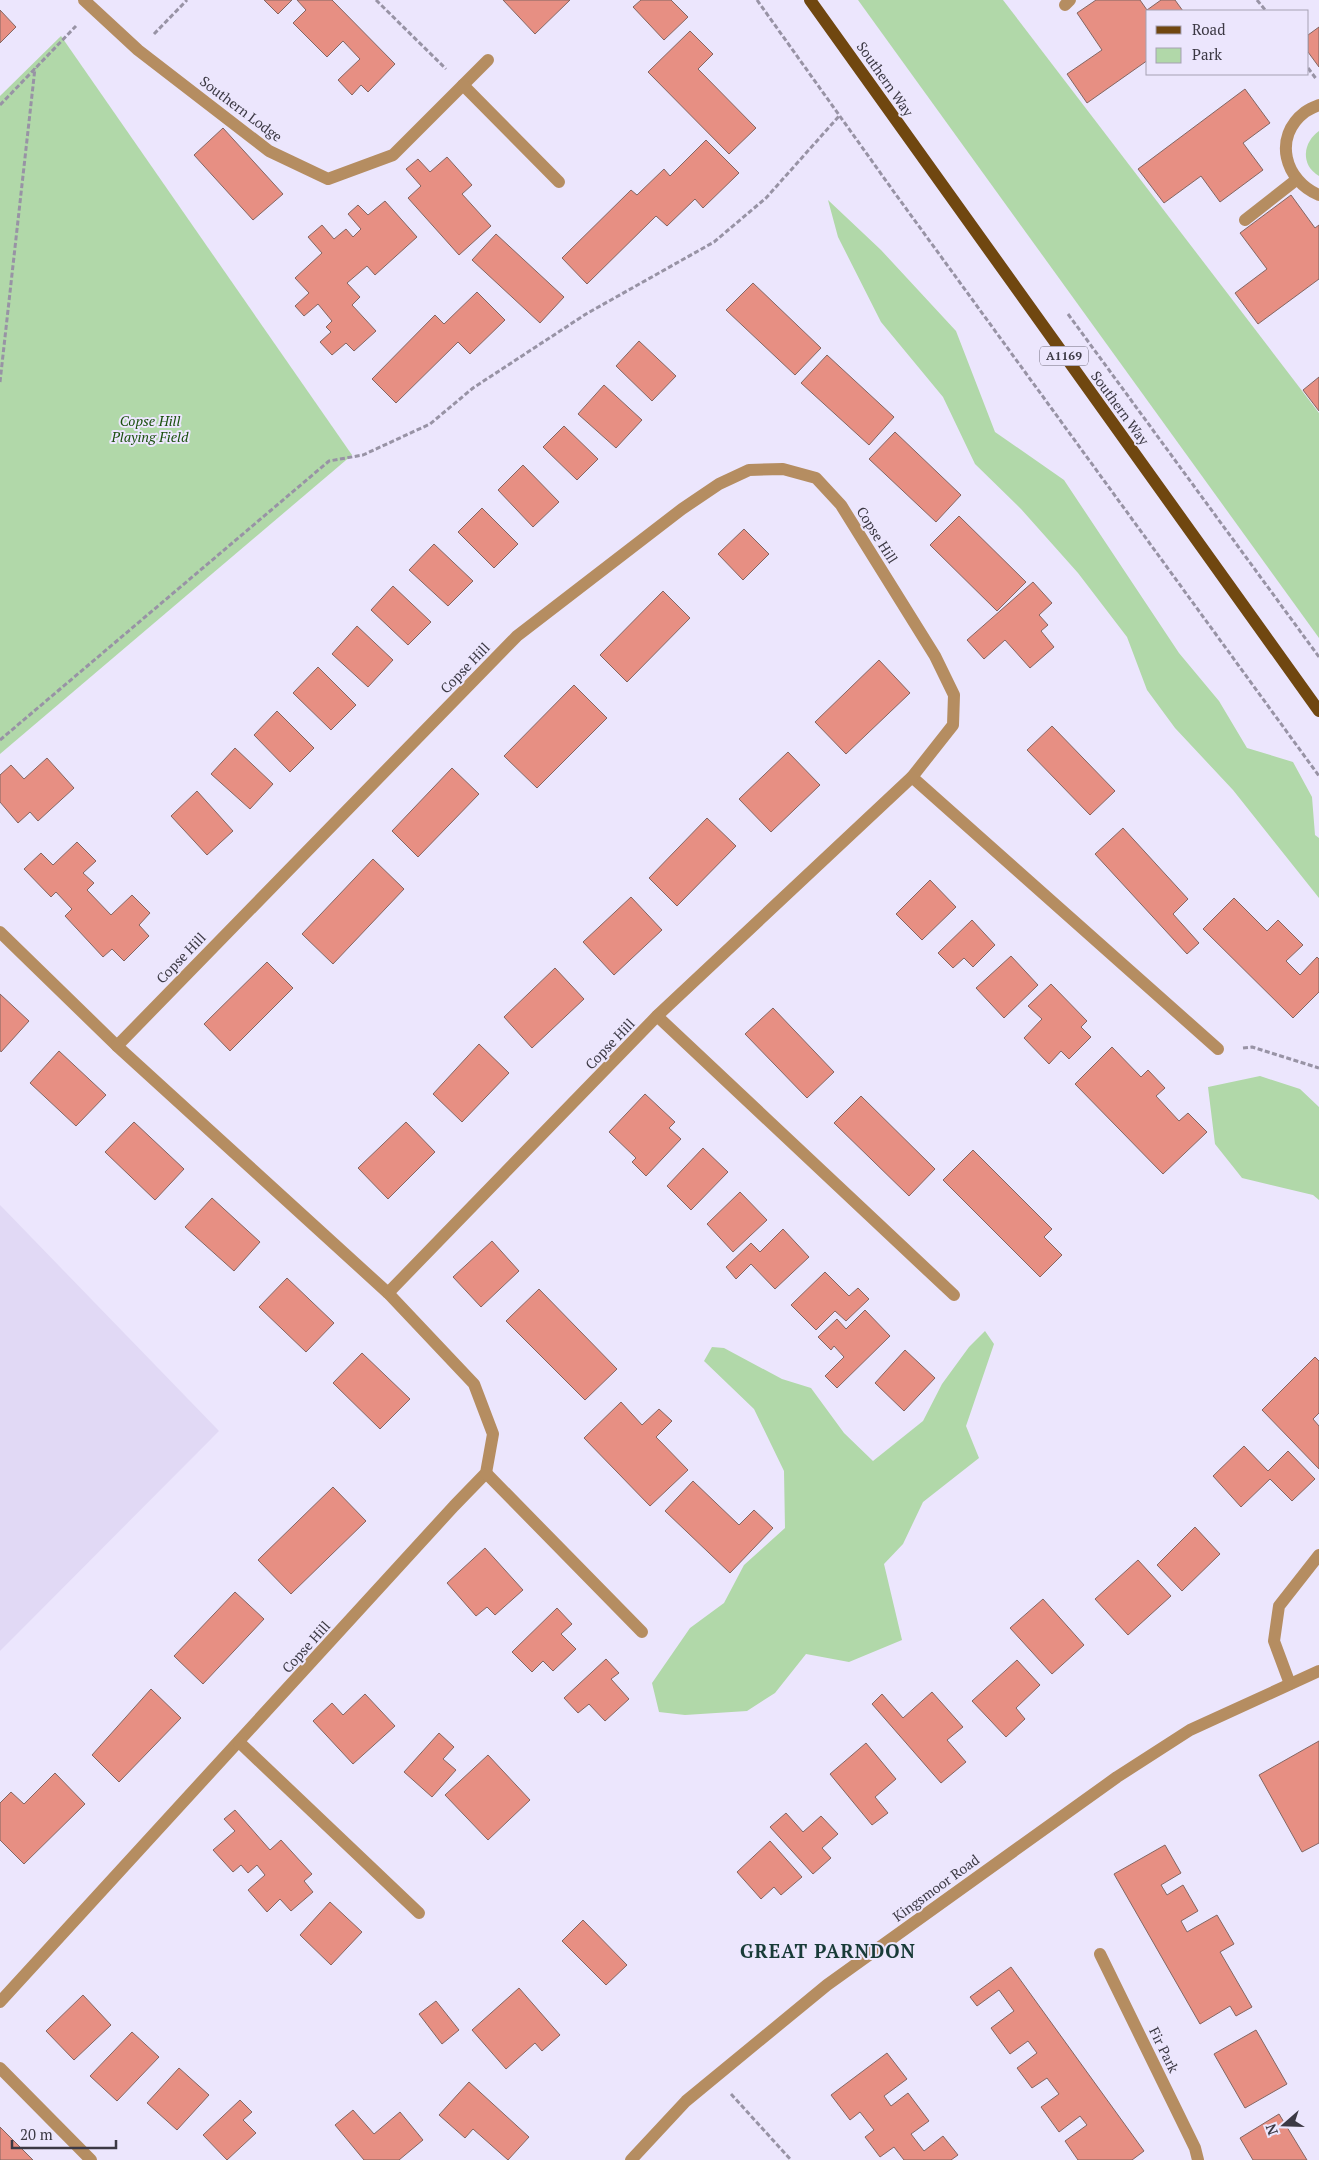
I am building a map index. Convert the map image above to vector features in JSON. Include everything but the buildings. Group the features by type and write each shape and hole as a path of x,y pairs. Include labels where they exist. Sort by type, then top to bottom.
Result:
{"main road":[{"name":"Southern Way","path":"810,0 1319,711"}],"street":[{"name":"Southern Lodge","path":"89,4 138,50 269,151 328,179 393,155 488,60"},
{"path":"463,85 559,182"},
{"path":"1319,105 1305,112 1294,123 1288,137 1285,152 1288,167 1296,180 1308,190 1319,195"},
{"path":"1245,220 1296,180"},
{"name":"Copse Hill","path":"116,1046 517,636 682,510 720,484 749,470 783,470 816,478 841,505 935,656 954,695 953,725 912,777 657,1016 388,1293"},
{"path":"912,777 1218,1049"},
{"path":"0,932 116,1046 388,1293 474,1384 493,1434 486,1473 642,1632"},
{"path":"657,1016 954,1295"},
{"name":"Copse Hill","path":"0,2002 486,1473"},
{"path":"1290,1684 1274,1641 1279,1606 1319,1556"},
{"name":"Kingsmoor Road","path":"631,2160 686,2101 827,1985 1117,1777 1190,1730 1319,1671"},
{"path":"239,1742 419,1913"},
{"name":"Fir Park","path":"1100,1954 1195,2148 1198,2160"},
{"path":"0,2068 92,2160"}],"path":[{"path":"138,50 187,0"},
{"path":"376,0 463,85"},
{"path":"757,0 1319,776"},
{"path":"1257,0 1265,10"},
{"path":"0,105 35,68 89,4"},
{"path":"0,382 35,68"},
{"path":"1309,69 1319,83"},
{"path":"0,740 329,461 363,455 430,424 473,388 586,314 714,242 766,198 840,115"},
{"path":"1067,313 1319,657"},
{"path":"1218,1049 1252,1047 1319,1068"},
{"path":"715,2077 791,2160"}],"shaded area":[{"path":"0,1205 219,1431 0,1651"}],"green space":[{"path":"858,0 1003,0 1319,413 1319,638"},
{"name":"Copse Hill Playing Field","path":"61,36 352,455 0,754 0,96"},
{"path":"1319,131 1319,176 1309,166 1306,160 1306,153 1310,141"},
{"path":"828,200 881,250 956,331 995,432 1064,480 1179,653 1219,701 1247,748 1293,762 1312,797 1315,835 1319,838 1319,898 1233,790 1175,728 1147,690 1127,637 1078,573 1021,509 975,464 943,397 881,322 838,237"},
{"path":"1260,1076 1300,1089 1319,1107 1319,1200 1313,1195 1242,1178 1215,1144 1208,1087"},
{"path":"985,1331 994,1344 966,1426 979,1458 923,1502 903,1544 884,1564 902,1640 849,1662 806,1654 775,1693 747,1711 685,1715 659,1712 652,1683 690,1628 724,1603 744,1565 785,1528 784,1471 754,1409 704,1361 712,1347 724,1348 782,1379 811,1388 844,1433 873,1461 923,1421 942,1384 969,1347"}],"district":[{"name":"GREAT PARNDON","path":"828,1951"}]}
